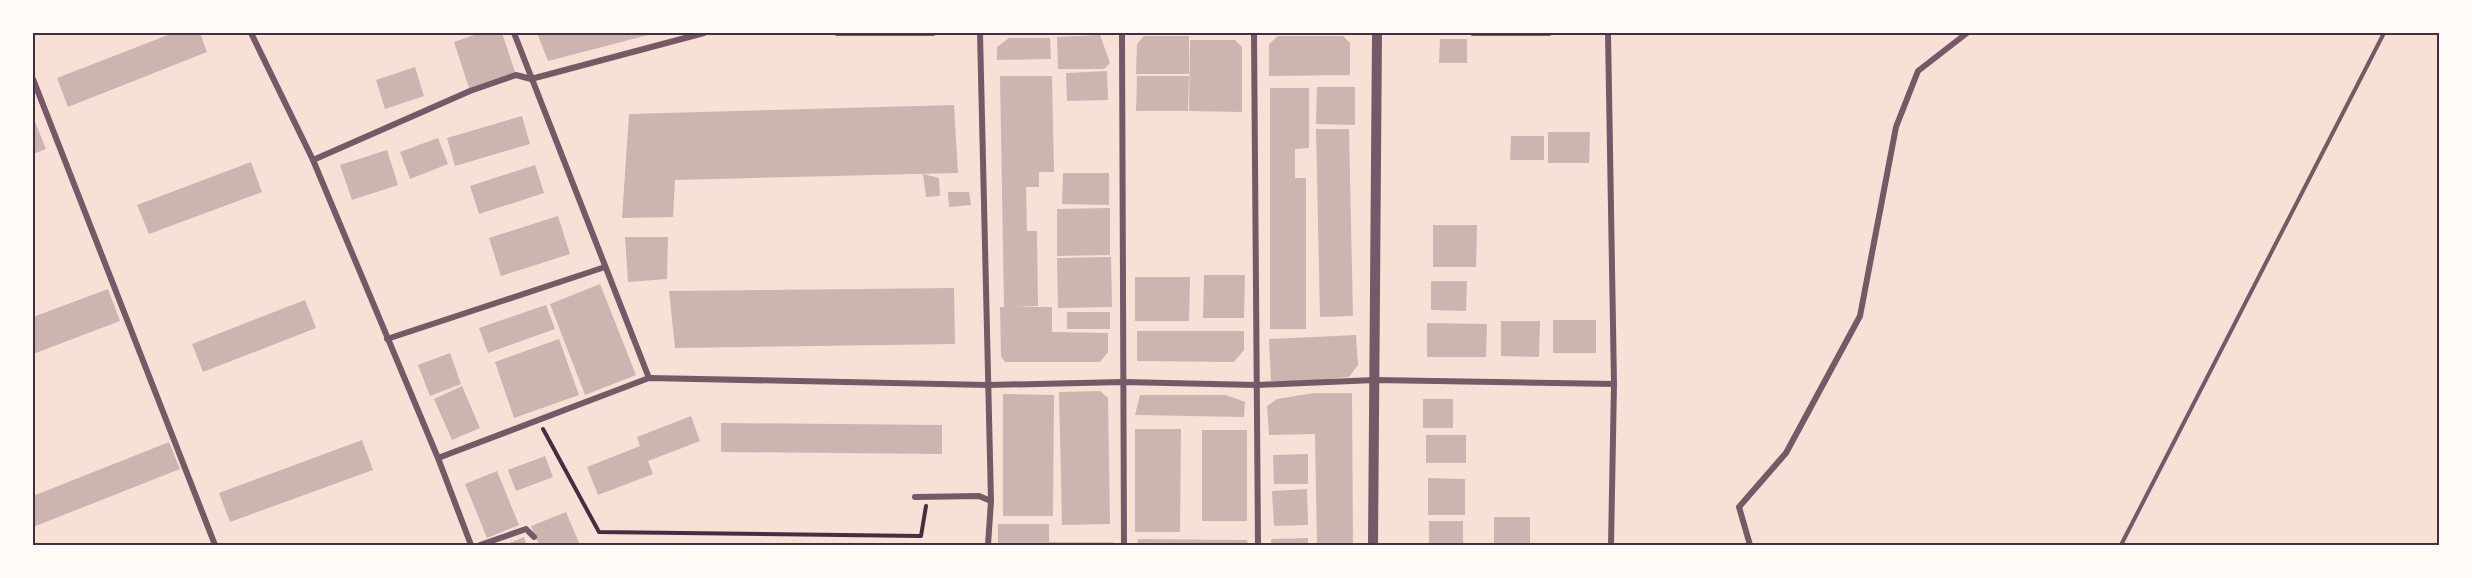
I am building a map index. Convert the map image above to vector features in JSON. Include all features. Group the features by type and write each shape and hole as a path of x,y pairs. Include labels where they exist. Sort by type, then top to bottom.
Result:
{"street":[{"path":"251,33 313,159 438,458 471,545"},
{"path":"514,33 649,378"},
{"path":"313,159 470,91 516,75 531,79 704,33"},
{"path":"837,33 933,33"},
{"path":"980,33 991,501 988,545"},
{"path":"1122,33 1124,545"},
{"path":"1254,33 1258,545"},
{"path":"1373,545 1377,33"},
{"path":"1473,33 1549,33"},
{"path":"1608,33 1614,384 1611,545"},
{"path":"1750,545 1739,507 1786,453 1860,316 1896,127 1918,71 1967,33"},
{"path":"33,79 215,545"},
{"path":"387,339 606,267"},
{"path":"438,458 649,378 988,385 1123,382 1257,385 1375,380 1614,384"},
{"path":"915,497 979,496 991,501"},
{"path":"480,545 526,530 534,537"}],"lane":[{"path":"2121,545 2384,33"}],"path":[{"path":"538,420 599,532 921,536 927,497"}],"building":[{"path":"173,33 200,33 207,52 68,107 57,78"},
{"path":"480,33 502,33 516,75 470,91 454,42"},
{"path":"537,33 652,33 652,34 548,61"},
{"path":"1100,35 1110,63 1104,69 1058,69 1057,37"},
{"path":"1144,36 1189,36 1189,74 1136,74 1137,44"},
{"path":"1278,36 1343,36 1350,43 1350,75 1269,76 1269,44"},
{"path":"1009,38 1050,38 1051,59 997,60 997,47"},
{"path":"1440,39 1467,39 1467,63 1439,63"},
{"path":"1190,40 1235,40 1242,47 1242,112 1189,111"},
{"path":"415,67 424,96 385,109 376,80"},
{"path":"1107,71 1108,100 1067,101 1066,73"},
{"path":"1000,76 1052,76 1054,172 1039,172 1039,187 1026,187 1027,231 1037,231 1038,306 1013,307 1052,307 1052,332 1108,333 1108,352 1100,362 1005,362 1001,356 1000,307 1004,307"},
{"path":"1137,76 1189,76 1188,111 1136,111"},
{"path":"1317,87 1355,87 1355,125 1316,124"},
{"path":"1270,88 1309,88 1309,148 1295,149 1295,178 1306,178 1306,329 1270,329"},
{"path":"954,105 958,173 675,180 673,217 622,218 629,114"},
{"path":"522,116 530,144 455,166 447,138"},
{"path":"33,117 46,149 33,154"},
{"path":"1316,129 1349,129 1353,316 1320,317"},
{"path":"1548,132 1590,132 1589,163 1548,163"},
{"path":"1511,136 1544,136 1544,160 1510,160"},
{"path":"438,138 448,164 410,179 400,152"},
{"path":"387,150 398,185 352,200 340,165"},
{"path":"251,162 262,192 149,234 137,205"},
{"path":"535,165 544,193 479,214 470,186"},
{"path":"1063,173 1109,173 1109,205 1062,204"},
{"path":"923,174 939,178 940,196 926,197"},
{"path":"948,192 969,192 971,205 949,207"},
{"path":"1110,208 1110,255 1057,256 1057,209"},
{"path":"558,216 570,254 501,276 489,238"},
{"path":"1433,225 1477,225 1476,267 1433,267"},
{"path":"625,237 668,237 667,279 628,282"},
{"path":"1111,257 1112,307 1058,308 1057,258"},
{"path":"1204,275 1245,275 1244,318 1203,318"},
{"path":"1135,277 1190,277 1189,321 1135,321"},
{"path":"1431,281 1467,281 1466,311 1431,310"},
{"path":"600,284 636,375 585,395 550,304"},
{"path":"954,288 955,344 675,348 669,291"},
{"path":"108,289 120,321 33,354 33,317"},
{"path":"305,300 316,328 203,372 192,344"},
{"path":"546,305 555,329 488,353 479,328"},
{"path":"1067,312 1110,312 1110,329 1067,329"},
{"path":"1553,320 1596,320 1596,353 1553,353"},
{"path":"1501,321 1540,321 1539,357 1501,356"},
{"path":"1427,323 1487,324 1486,357 1427,357"},
{"path":"1137,331 1244,331 1244,350 1234,362 1137,361"},
{"path":"1356,335 1358,365 1349,377 1308,381 1271,381 1269,339"},
{"path":"559,339 579,395 514,418 495,362"},
{"path":"450,353 461,384 430,396 418,365"},
{"path":"462,386 480,428 452,440 434,399"},
{"path":"1100,391 1108,398 1110,524 1062,525 1059,392"},
{"path":"1314,393 1352,393 1353,545 1317,545 1315,434 1269,435 1267,406 1277,399"},
{"path":"1003,394 1054,395 1053,516 1003,516"},
{"path":"1140,395 1226,395 1245,402 1244,417 1135,415"},
{"path":"1423,399 1453,399 1453,428 1423,428"},
{"path":"691,416 700,441 648,461 653,474 598,495 587,467 640,446 637,437"},
{"path":"721,423 942,425 942,454 721,452"},
{"path":"1135,429 1181,429 1180,532 1135,532"},
{"path":"1202,430 1247,430 1247,521 1202,521"},
{"path":"1426,435 1466,435 1466,463 1426,463"},
{"path":"362,440 373,470 230,522 219,493"},
{"path":"169,442 180,469 33,527 33,496"},
{"path":"1308,454 1308,484 1274,484 1273,455"},
{"path":"545,456 553,477 516,491 508,470"},
{"path":"497,471 519,525 487,538 465,484"},
{"path":"1428,478 1465,479 1465,515 1428,515"},
{"path":"1307,489 1308,525 1274,526 1272,491"},
{"path":"566,512 580,545 539,545 531,526"},
{"path":"1494,517 1530,517 1530,545 1494,545"},
{"path":"1429,521 1463,521 1463,545 1429,544"},
{"path":"998,524 1049,524 1049,542 1113,542 1113,545 998,545"},
{"path":"524,537 527,545 505,545"},
{"path":"1308,538 1308,545 1271,545 1271,539"},
{"path":"1138,539 1247,540 1248,545 1137,545"}]}
